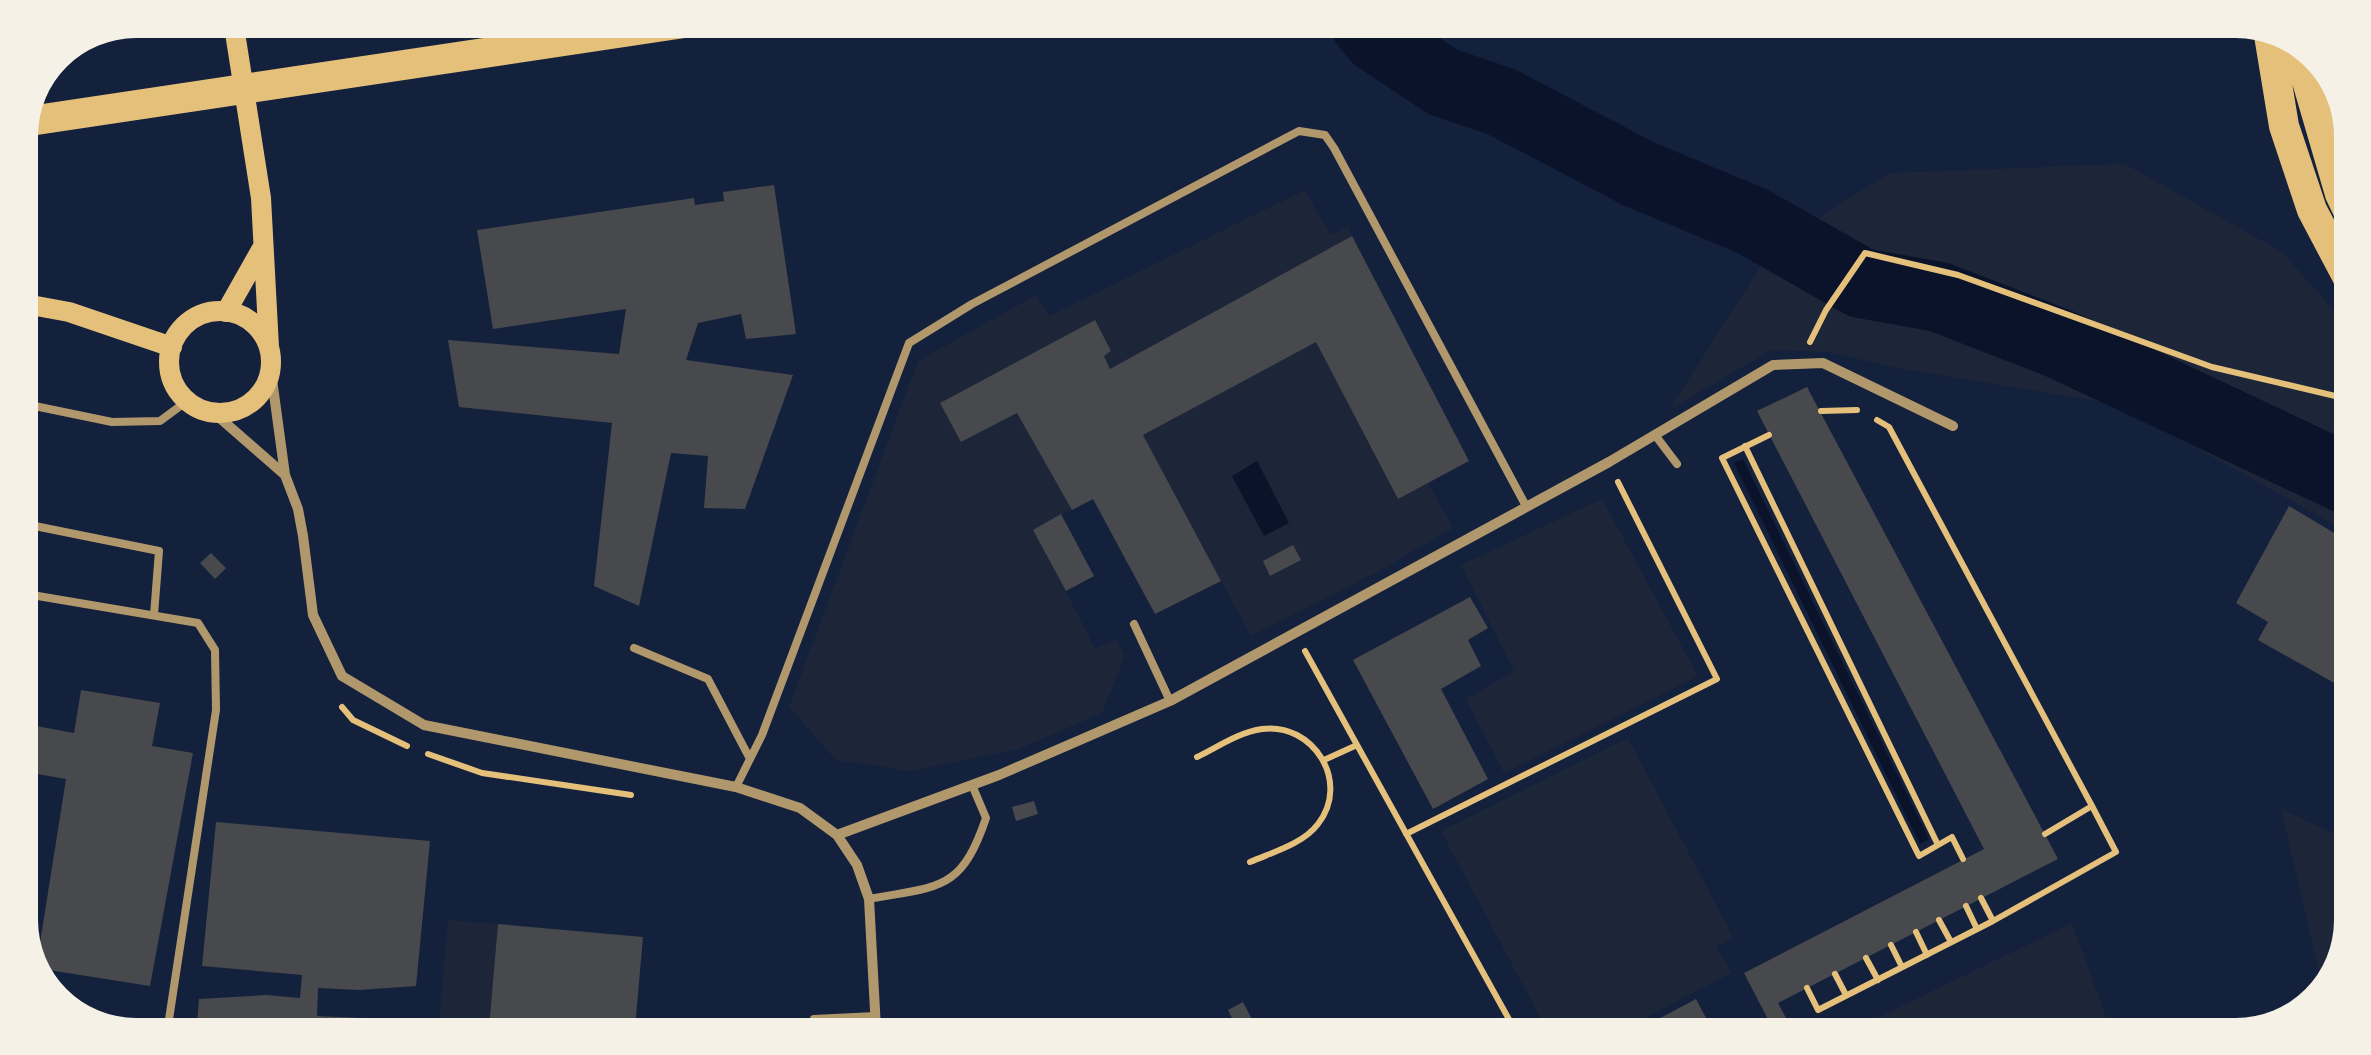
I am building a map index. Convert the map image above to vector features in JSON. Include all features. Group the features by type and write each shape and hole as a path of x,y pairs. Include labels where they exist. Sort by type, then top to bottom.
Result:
{"highway":[{"path":"39,120 584,38"},
{"path":"2271,44 2284,126 2312,210 2333,250"},
{"path":"2302,63 2333,170"}],"main road":[{"path":"236,38 261,198 271,372 257,398 244,408 214,413 187,401 171,376 172,346 187,324 199,316 226,312 253,323 269,347"},
{"path":"226,312 262,249"},
{"path":"38,307 69,312 172,346"}],"street":[{"path":"837,835 972,785 1170,702 1608,462 1772,365 1823,363 1953,426"},
{"path":"271,372 286,475 298,509 313,615 342,676 424,725 736,787 800,808 837,835 857,865 870,899 875,1016"},
{"path":"214,413 286,475"}],"lane":[{"path":"736,787 762,735 908,342 972,304 1299,132 1325,135 1334,148 1526,506"},
{"path":"38,407 112,422 160,421 187,401"},
{"path":"1655,435 1677,464"},
{"path":"38,527 158,551 154,615"},
{"path":"38,596 198,623 215,650 216,710 169,1018"},
{"path":"1134,624 1170,702"},
{"path":"634,648 708,679 750,759"},
{"path":"870,899 934,887 958,875 977,844 986,818 972,785"},
{"path":"834,1018 875,1016"}],"path":[{"path":"1823,316 1866,252 1958,275 2212,367 2333,396"},
{"path":"1808,988 1818,1010 1993,921 2116,852 1890,427 1853,408 1821,411"},
{"path":"1769,434 1722,458 1919,856 1952,838 1963,860"},
{"path":"1745,446 1938,845"},
{"path":"1406,834 1718,680 1608,462"},
{"path":"1294,633 1508,1018"},
{"path":"1196,757 1252,731 1278,729 1306,740 1324,760 1331,792 1328,810 1317,826 1290,845 1250,862"},
{"path":"1324,760 1357,745"},
{"path":"2045,834 2092,806"},
{"path":"1982,898 1993,921"},
{"path":"1966,906 1977,929"},
{"path":"1940,920 1951,942"},
{"path":"1916,932 1927,955"},
{"path":"1891,945 1902,967"},
{"path":"1866,958 1878,980"},
{"path":"1835,974 1846,996"}],"shaded area":[{"path":"2125,164 2282,252 2333,310 2333,524 2117,404 1896,368 1830,352 1771,350 1669,410 1773,247 1889,173"},
{"path":"1305,190 1330,235 1348,227 1352,236 1110,369 1104,356 1111,351 1095,320 940,403 962,442 1017,413 1072,510 1034,530 1095,648 1117,639 1125,656 1102,713 1019,749 911,771 836,760 789,707 918,361 1036,295 1049,316"},
{"path":"1316,342 1398,499 1428,483 1453,528 1379,571 1251,636 1143,435"},
{"path":"1743,459 1929,839 1920,844 1734,463"},
{"path":"1257,461 1289,523 1264,536 1232,476"},
{"path":"1602,499 1698,676 1504,773 1466,699 1514,671 1461,565"},
{"path":"1628,738 1733,937 1716,947 1732,973 1644,1018 1541,1018 1441,831"},
{"path":"2281,809 2334,834 2332,939 2319,971"},
{"path":"448,920 498,924 490,1018 440,1018"},
{"path":"2072,923 2106,1018 1877,1018"}],"building":[{"path":"774,185 796,334 746,339 741,314 698,323 686,360 793,375 745,509 704,508 708,456 671,453 639,606 594,586 612,423 459,407 448,340 619,354 626,309 493,329 477,230 694,198 695,205 724,201 723,192"},
{"path":"1352,236 1469,461 1398,499 1316,342 1143,435 1221,581 1155,614 1093,499 1072,510 1017,413 961,442 940,403 1095,320 1111,351 1104,356 1110,369"},
{"path":"1807,387 2058,859 1778,1003 1786,1018 1767,1018 1744,973 1984,849 1757,411"},
{"path":"2289,506 2334,533 2334,683 2258,640 2268,622 2236,603"},
{"path":"1061,514 1094,576 1066,591 1033,530"},
{"path":"1293,545 1301,560 1270,576 1263,561"},
{"path":"211,553 226,568 215,579 200,563"},
{"path":"1470,597 1488,628 1468,640 1481,666 1441,689 1488,779 1433,809 1353,660"},
{"path":"81,690 160,703 152,746 193,753 150,986 52,971 41,945 66,779 38,774 38,726 74,733"},
{"path":"1034,801 1038,814 1016,821 1012,807"},
{"path":"216,822 430,841 416,986 318,988 317,1016 362,1018 198,1018 199,999 267,995 300,998 302,975 202,966"},
{"path":"498,924 643,937 636,1018 490,1018"},
{"path":"1696,999 1706,1018 1660,1018"},
{"path":"1243,1002 1251,1018 1232,1018 1228,1010"}],"waterway":[{"path":"1377,38 1443,82 1502,102 1639,174 1752,221 1861,283 1939,297 2060,344 2333,473"}]}
